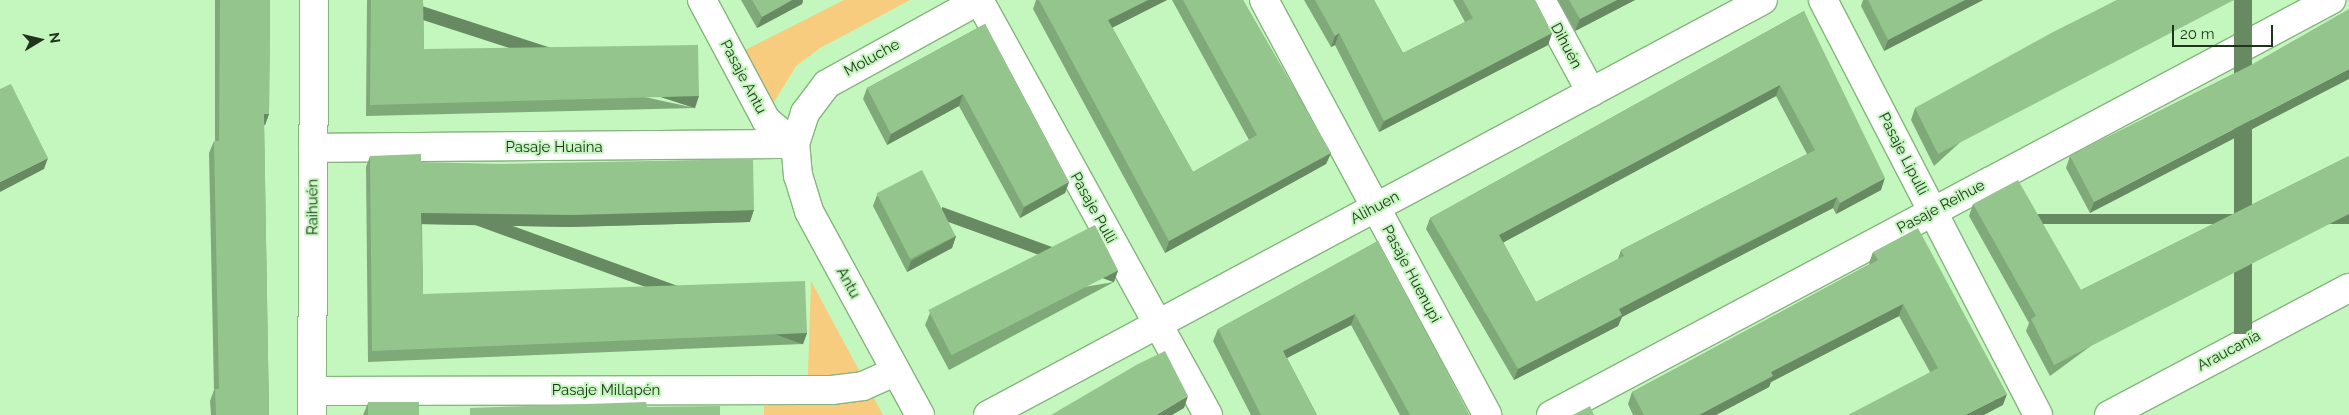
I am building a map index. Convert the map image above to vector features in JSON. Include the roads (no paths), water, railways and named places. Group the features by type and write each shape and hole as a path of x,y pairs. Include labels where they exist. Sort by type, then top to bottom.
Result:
{"street":[{"name":"Raihuén","path":"312,403 314,0"},
{"name":"Pasaje Antu","path":"702,0 766,120 795,144"},
{"name":"Moluche","path":"795,144 805,113 827,84 979,0"},
{"name":"Pasaje Pulli","path":"979,0 1208,415"},
{"name":"Pasaje Huenupi","path":"1264,0 1487,415"},
{"name":"Dihuén","path":"1541,0 1591,92"},
{"name":"Alihuen","path":"988,415 1763,0"},
{"name":"Pasaje Lipulli","path":"1823,0 2038,415"},
{"name":"Pasaje Reihue","path":"1551,415 2331,0"},
{"name":"Pasaje Huaina","path":"313,148 795,144"},
{"name":"Antu","path":"795,144 798,176 809,211 920,415"},
{"name":"Araucanía","path":"2109,415 2349,288"},
{"name":"Pasaje Millapén","path":"312,403 832,390 863,386 896,371"}]}
